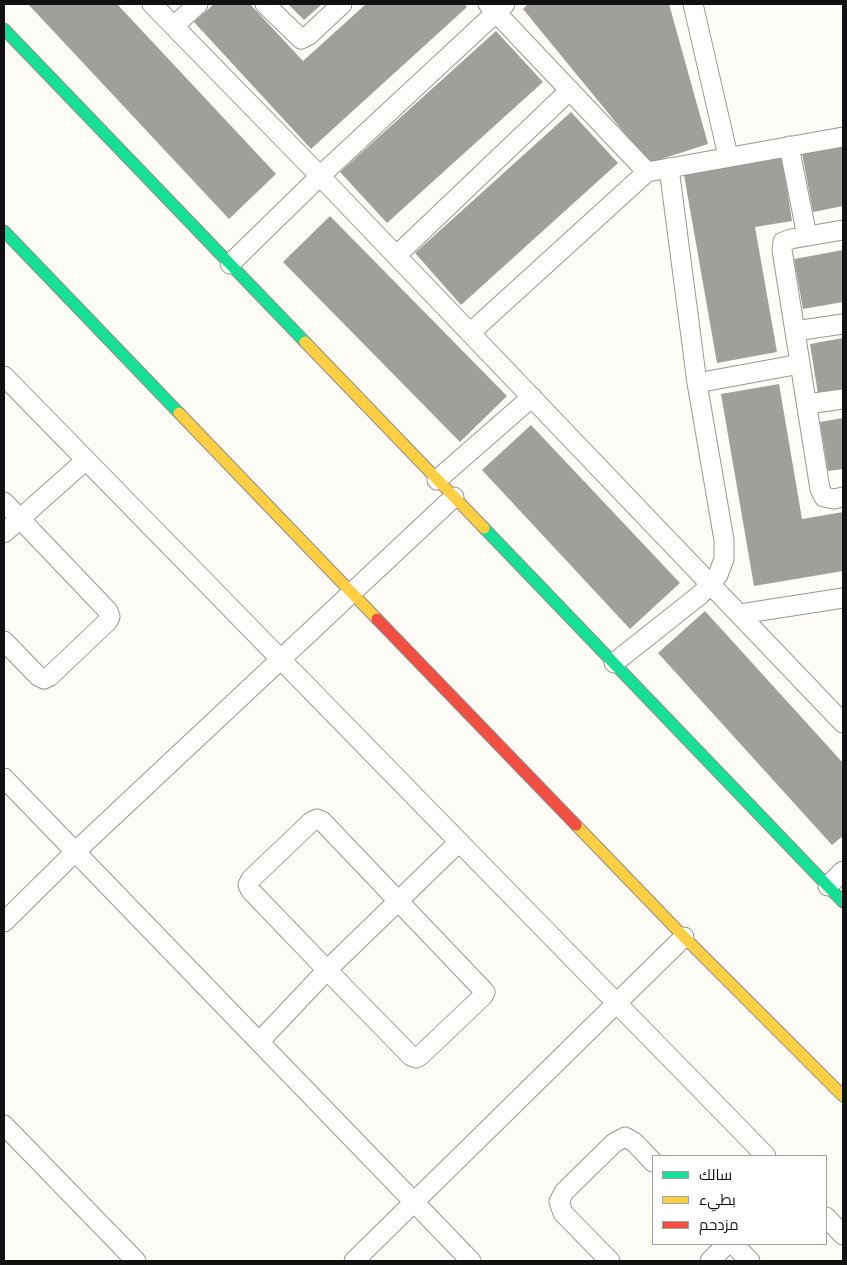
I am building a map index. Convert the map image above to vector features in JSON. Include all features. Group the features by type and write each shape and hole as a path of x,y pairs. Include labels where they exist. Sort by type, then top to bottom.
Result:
{"street":[{"path":"152,4 397,255 843,723"},
{"path":"174,26 198,4"},
{"path":"265,4 301,39 308,35 342,4"},
{"path":"693,4 728,156"},
{"path":"230,264 496,7 647,172"},
{"path":"4,29 843,902"},
{"path":"397,255 570,90"},
{"path":"470,333 647,172 728,156 843,137"},
{"path":"790,146 807,236"},
{"path":"614,663 701,594 718,575 724,559 724,540 698,383 669,168"},
{"path":"843,230 791,238 783,242 782,250 820,489 824,497 834,499 843,497"},
{"path":"4,231 684,937 843,1096"},
{"path":"795,331 843,324"},
{"path":"698,383 800,364"},
{"path":"4,376 765,1155"},
{"path":"437,480 532,397"},
{"path":"807,404 843,398"},
{"path":"4,533 86,460"},
{"path":"4,922 75,852 454,497"},
{"path":"4,502 108,611 110,617 108,622 65,663 44,679 38,676 4,641"},
{"path":"740,614 843,598"},
{"path":"4,778 471,1261"},
{"path":"316,819 322,822 399,901 483,988 484,992 483,996 416,1058 411,1056 327,970 251,890 248,884 251,879 316,819"},
{"path":"259,1042 327,970 459,842"},
{"path":"828,886 843,871"},
{"path":"354,1261 684,937"},
{"path":"4,1125 136,1261"},
{"path":"610,1261 563,1213 559,1202 564,1192 614,1143 625,1137 634,1142 652,1161"},
{"path":"827,1218 843,1235"},
{"path":"710,1261 726,1245"},
{"path":"734,1245 750,1261"}],"building":[{"path":"28,4 117,4 276,174 229,219"},
{"path":"214,4 250,4 303,61 366,4 465,4 467,7 311,149 194,22"},
{"path":"288,4 322,4 304,20"},
{"path":"528,4 669,4 708,144 649,163 523,9"},
{"path":"496,31 543,82 387,223 340,172"},
{"path":"571,112 618,163 461,305 415,253"},
{"path":"843,146 843,206 813,212 802,153"},
{"path":"782,157 792,221 755,227 777,352 717,363 684,175"},
{"path":"330,216 507,396 460,442 283,262"},
{"path":"843,250 843,302 803,309 794,259"},
{"path":"843,338 843,390 818,394 810,344"},
{"path":"779,384 802,519 843,512 843,571 754,586 721,394"},
{"path":"843,418 843,469 828,471 820,422"},
{"path":"531,425 680,583 630,629 482,470"},
{"path":"705,611 843,763 843,836 832,845 658,653"}],"traffic: fast":[{"path":"4,29 305,342"},
{"path":"4,231 179,413"},
{"path":"484,528 843,902"}],"traffic: slow":[{"path":"305,342 484,528"},
{"path":"179,413 377,619"},
{"path":"576,825 684,937 843,1096"}],"traffic: jam":[{"path":"377,619 576,825"}]}
